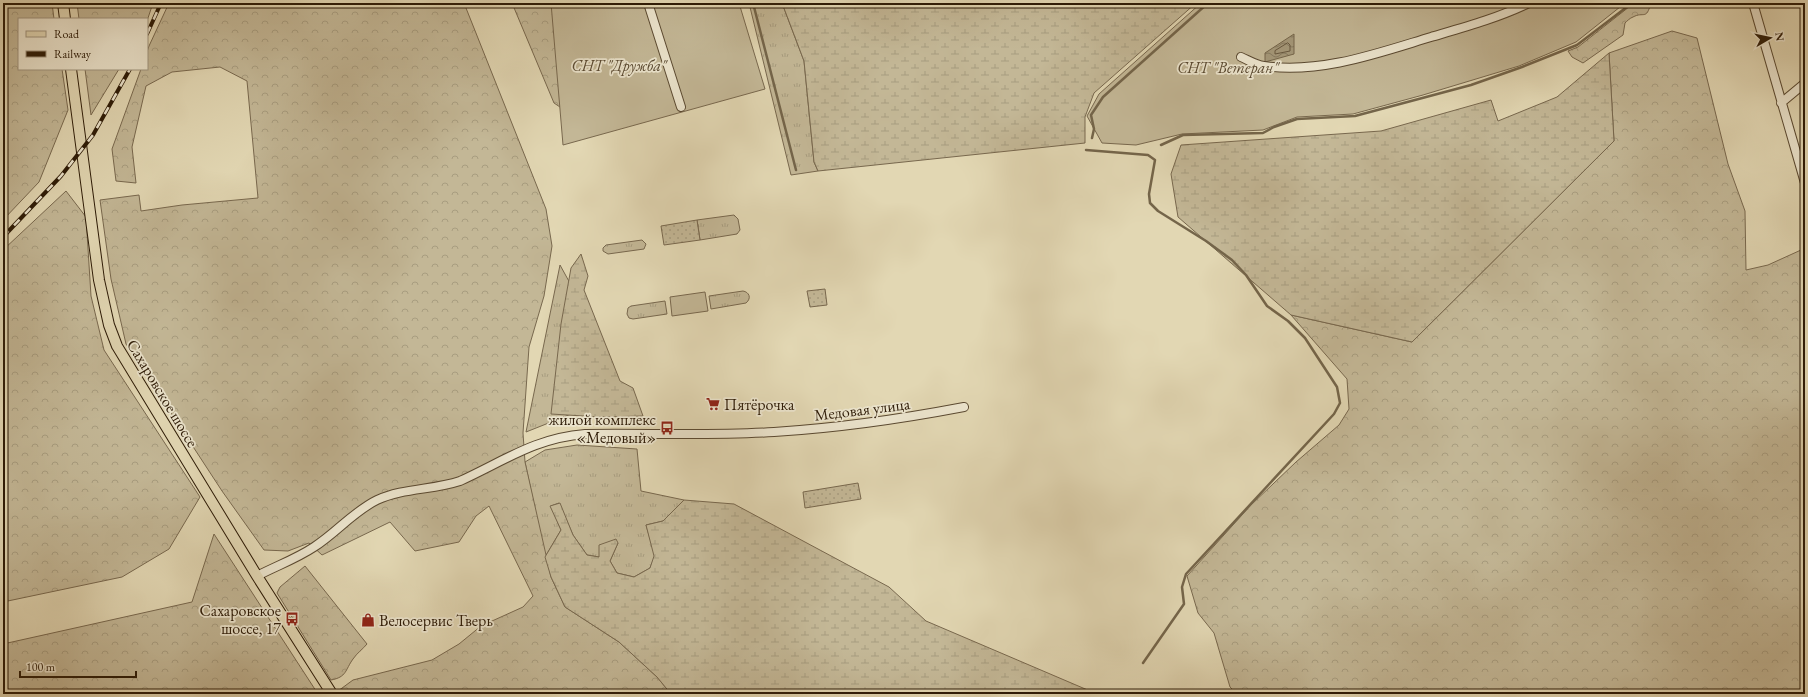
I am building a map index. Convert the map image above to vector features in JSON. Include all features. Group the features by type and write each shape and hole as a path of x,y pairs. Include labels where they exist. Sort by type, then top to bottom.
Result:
{"main road":[{"path":"63,3 65,18"},
{"name":"Сахаровское шоссе","path":"71,70 99,280 113,336 122,356 257,576 332,694"}],"street":[{"path":"648,3 680,107"},
{"path":"1241,57 1262,66 1286,67 1314,66 1347,61 1380,53 1478,24 1504,15 1529,3"},
{"path":"1753,3 1805,183"},
{"path":"1781,102 1805,83"},
{"name":"Медовая улица","path":"257,576 314,548 367,506 378,500 411,490 448,485 460,481 538,444 567,435 745,433 809,430 876,423 964,408"}],"green space":[{"path":"4,3 52,3 54,18 18,18 18,70 62,70 68,110 39,182 3,220"},
{"path":"77,3 153,3 148,18 79,18"},
{"path":"169,3 464,3 546,209 552,246 544,296 529,347 523,433 525,462 551,577 565,607 619,642 657,677 671,694 340,694 338,691 353,680 432,660 459,644 481,626 523,607 533,596 489,506 476,516 459,542 415,551 390,522 322,555 309,543 288,551 264,550 222,491 126,344 111,279 100,200 139,195 141,211 182,205 258,198 247,81 220,67 172,72 146,86 132,147 136,183 116,181 112,149 141,70 148,70 149,46"},
{"path":"512,3 553,3 566,111 554,103"},
{"name":"СНТ \"Дружба\"","path":"551,3 739,3 765,89 563,145"},
{"path":"749,3 782,3 804,61 814,162 818,171 791,175"},
{"path":"782,3 1196,3 1094,93 1085,117 1085,143 818,171 814,162 804,61"},
{"name":"СНТ \"Ветеран\"","path":"1201,3 1625,3 1576,42 1519,66 1353,114 1297,117 1263,130 1182,134 1136,145 1102,143 1087,116 1099,94"},
{"path":"1634,3 1651,3 1646,14 1632,17 1625,23 1623,35 1583,63 1572,57 1568,51 1578,47"},
{"path":"1672,31 1697,38 1728,164 1745,211 1746,270 1768,265 1801,250 1805,251 1805,694 1237,694 1230,687 1214,633 1198,613 1187,576 1251,505 1296,462 1339,425 1349,409 1347,379 1291,315 1412,342 1614,141 1609,53"},
{"path":"1609,53 1614,141 1412,342 1291,315 1178,217 1171,174 1181,145 1381,131 1491,100 1498,121 1557,97"},
{"path":"85,70 118,70 91,115"},
{"path":"66,191 86,217 91,296 104,350 200,497 169,549 122,577 3,602 3,250"},
{"path":"734,215 738,219 740,230 737,234 700,240 697,220"},
{"path":"697,220 700,240 664,245 661,226"},
{"path":"642,240 646,244 644,249 608,254 603,251 603,248 606,245"},
{"path":"581,254 588,276 584,290 620,381 633,388 643,416 600,417 551,414 561,324 571,268"},
{"path":"560,265 582,305 614,397 526,432"},
{"path":"825,289 827,305 810,307 807,291"},
{"path":"743,291 749,296 746,303 711,309 709,296"},
{"path":"705,292 708,311 672,316 670,297"},
{"path":"665,301 667,314 633,319 629,318 627,314 628,308 631,306"},
{"path":"577,445 637,449 641,491 684,500 663,521 646,525 655,556 650,568 634,577 617,573 610,561 618,543 600,554 599,557 587,555 573,535 559,503 551,506 561,530 545,557 525,462 545,450"},
{"path":"858,483 861,499 805,508 803,492"},
{"path":"684,500 734,504 889,587 926,621 1097,694 671,694 657,677 619,642 565,607 551,577 545,557 561,530 550,506 560,503 573,535 587,555 599,557 599,545 616,539 618,543 610,561 617,573 634,577 650,568 654,556 646,525 663,521"},
{"path":"214,534 318,694 3,694 3,644 192,602"},
{"path":"305,566 367,644 350,663 343,675 336,679 331,680 277,593 280,587"}],"water":[{"path":"1294,34 1294,54 1265,62 1265,53"}],"waterway":[{"path":"753,3 796,170"},
{"path":"1092,138 1094,129 1091,115 1103,97 1208,3"},
{"path":"1161,145 1183,135 1263,133 1274,127 1297,119 1355,116 1471,85 1577,45 1632,3"},
{"path":"1086,150 1148,155 1155,160 1149,194 1150,203 1158,211 1206,241 1232,260 1246,275 1267,306 1288,321 1305,338 1337,387 1340,403 1334,414 1186,574 1182,587 1184,604 1143,663"}],"railway":[{"path":"148,32 161,3"},
{"path":"3,237 61,176 93,135 129,70"}],"place":[{"name":"Пятёрочка","path":"713,404"},
{"name":"жилой комплекс «Медовый»","path":"667,428"},
{"name":"Сахаровское шоссе, 17","path":"292,619"},
{"name":"Велосервис Тверь","path":"368,620"}]}
